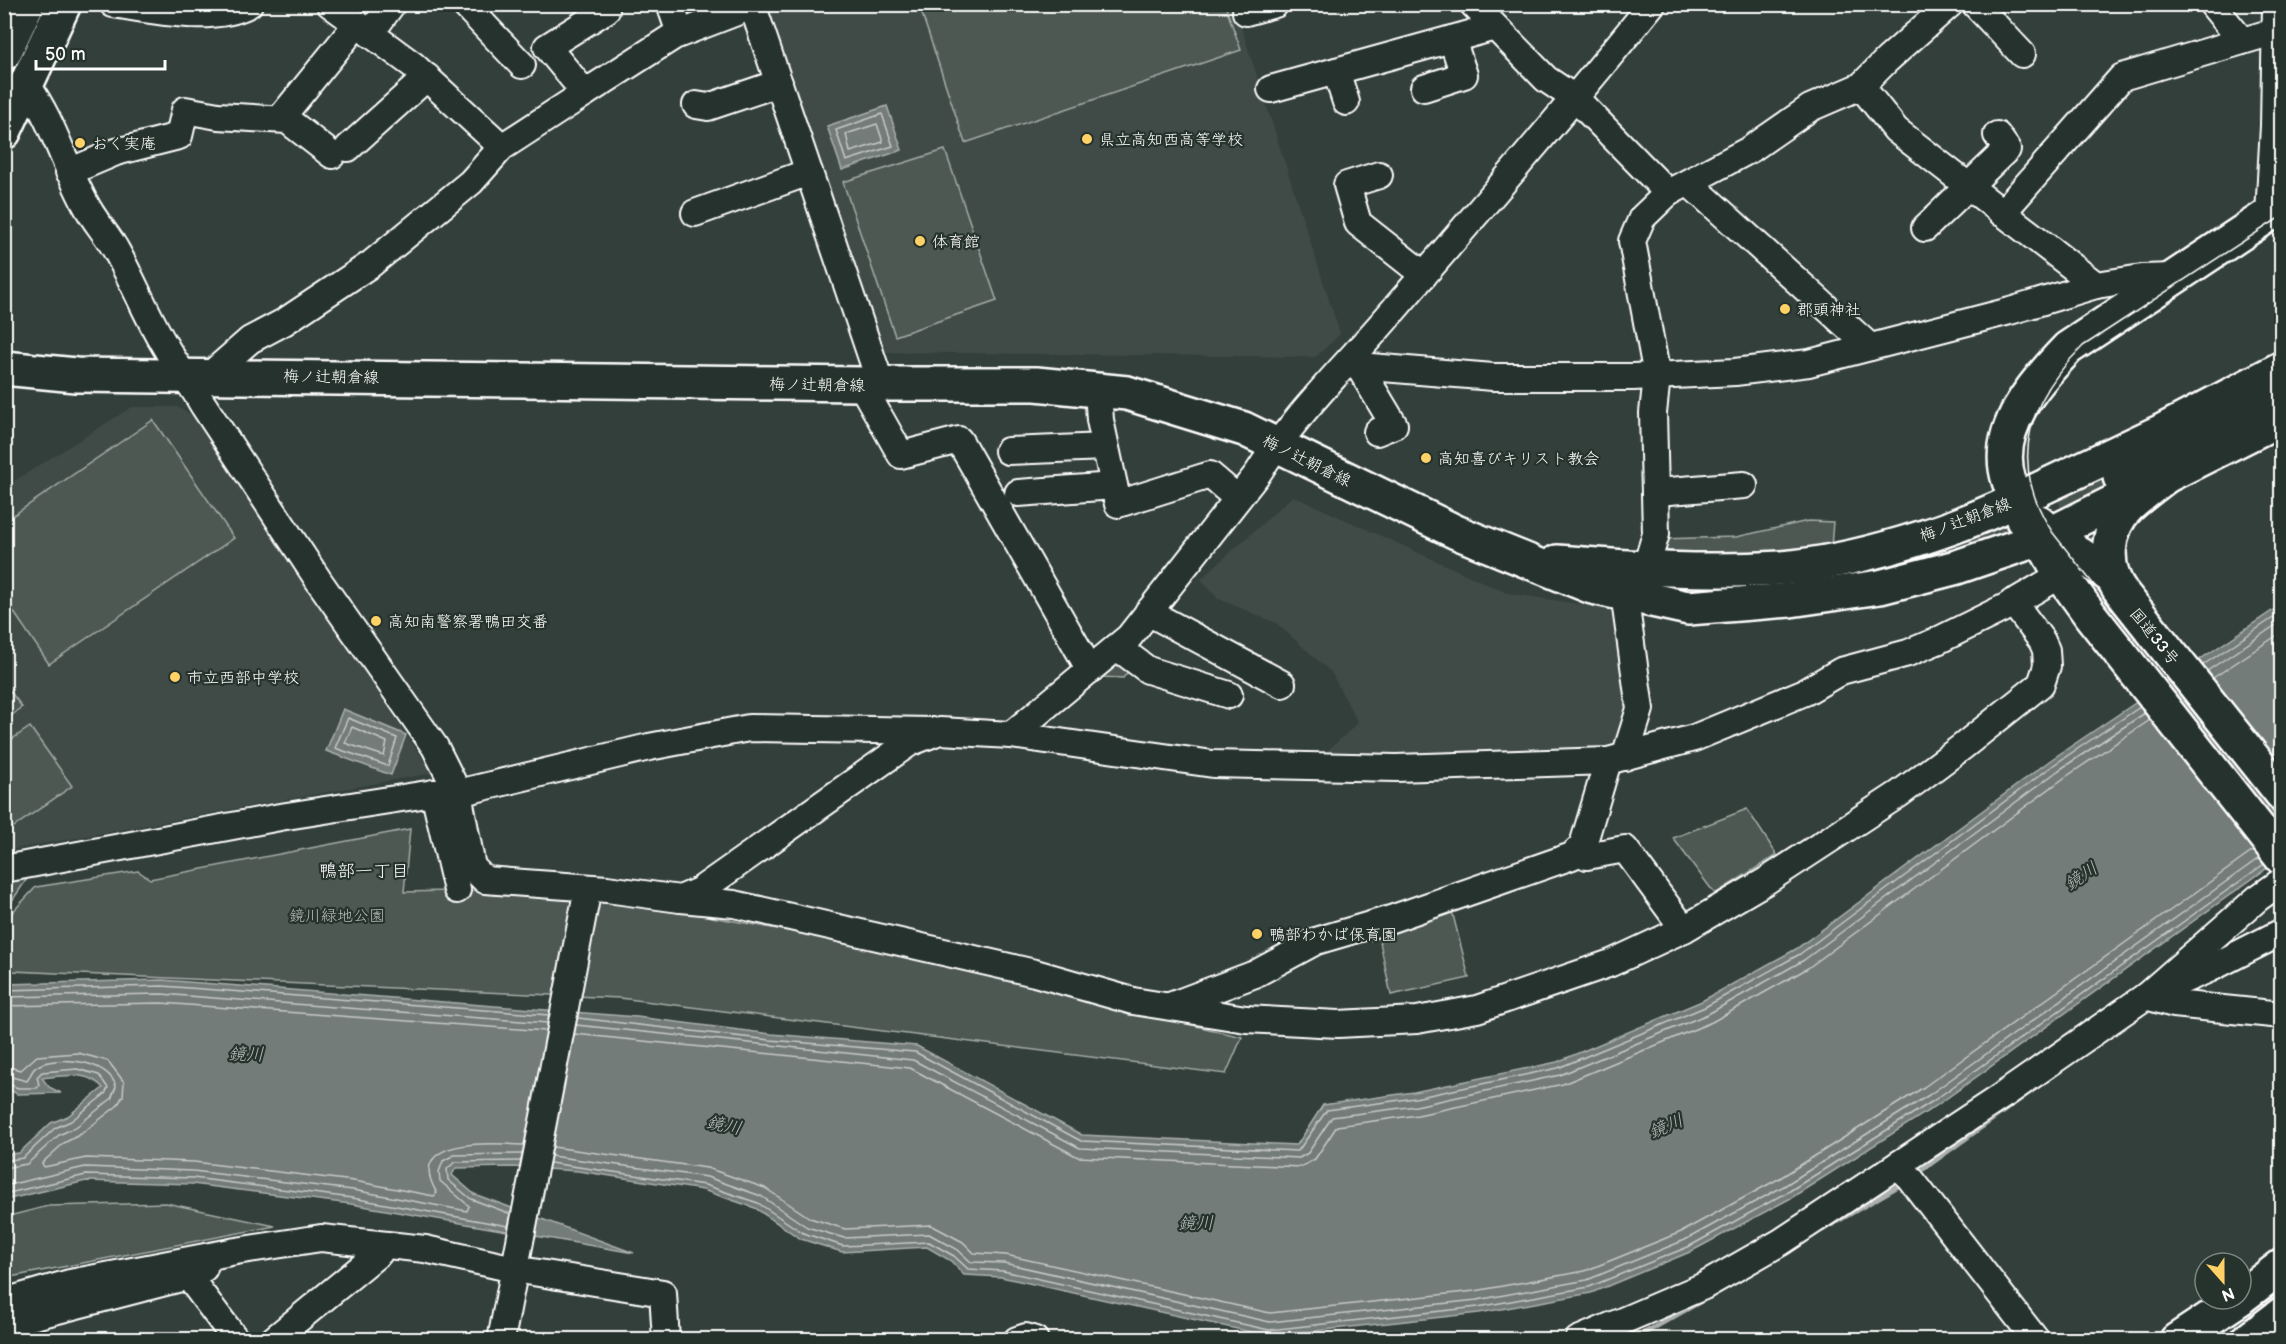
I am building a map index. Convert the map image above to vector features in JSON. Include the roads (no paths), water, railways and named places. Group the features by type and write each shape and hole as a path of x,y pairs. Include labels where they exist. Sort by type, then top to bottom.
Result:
{"main road":[{"path":"4,132 64,4"},
{"path":"4,53 18,10"},
{"name":"梅ノ辻朝倉線","path":"1594,576 1646,567 1783,567 1870,553 1949,527 2018,499 2009,481 2008,443 2014,419 2030,391 2068,348 2275,210"},
{"name":"梅ノ辻朝倉線","path":"4,368 76,375 198,374 871,385 1036,384 1127,393 1244,429 1456,532 1522,559 1594,576 1624,593 1688,608 1790,600 1880,587 2011,550 2046,536"},
{"path":"2018,499 2158,433 2282,368"},
{"name":"梅ノ辻朝倉線","path":"4,390 76,375"},
{"path":"2120,477 2282,394"},
{"path":"2046,536 2282,418"},
{"path":"2112,580 2109,549 2112,534 2127,508 2170,473"},
{"path":"2018,499 2046,536 2060,573 2091,616 2282,858"},
{"path":"2011,550 2024,536 2018,499"},
{"name":"国道33号","path":"2046,536 2112,580 2282,794"},
{"path":"1594,576 1695,588 1835,581 1879,572 1970,543"},
{"path":"2253,1288 2282,1266"},
{"path":"2177,1340 2220,1311"},
{"path":"2248,1340 2282,1314"}],"street":[{"path":"113,4 185,14 220,14 249,4"},
{"path":"330,4 427,77 502,147"},
{"path":"280,119 364,29 392,4"},
{"path":"464,4 522,65"},
{"path":"585,93 547,47 606,10 600,4"},
{"path":"670,4 680,33"},
{"path":"1246,12 1275,4"},
{"path":"1473,4 1546,80 1576,99 1870,347"},
{"path":"1011,735 1117,647 1148,612 1258,473 1275,446 1353,367 1424,275 1576,99 1652,4"},
{"path":"1646,567 1656,534 1657,492 1653,413 1657,376 1632,241 1642,218 1679,188 1751,149 1810,108 1861,86 1950,4"},
{"path":"1975,4 2022,54"},
{"path":"2212,4 2242,41"},
{"path":"2275,210 2276,4"},
{"path":"198,374 250,340 284,322 371,264 471,182 502,147 680,33 752,5 809,172 871,385 901,455 958,440 1090,670"},
{"path":"1271,89 1495,27"},
{"path":"2002,213 2122,77 2276,31"},
{"path":"1424,88 1464,75 1452,39"},
{"path":"1336,72 1346,102"},
{"path":"69,172 116,152 179,136 184,110 218,116 280,119 295,124 340,151 427,77"},
{"path":"696,105 708,107 779,83"},
{"path":"27,85 44,110 69,172 94,222 117,251 165,347 198,374 202,403 319,581 435,747 446,793 472,867 480,878 501,883 588,888 734,904 1024,971 1166,1008 1246,1019 1338,1024 1417,1020 1513,998 1611,963 1684,929 1766,881 1899,794 2041,684 2047,666 2046,650 2013,602"},
{"path":"1861,86 1896,130 2096,285"},
{"path":"1925,228 2007,149 1997,135"},
{"path":"695,213 809,172"},
{"path":"1379,175 1347,185 1358,223 1424,275"},
{"path":"1353,367 1493,377 1657,376 1735,372 1809,363 1999,314 2096,285 2142,278 2174,277"},
{"path":"1353,367 1394,424 1377,432"},
{"path":"1098,390 1100,420 1118,504 1210,475 1238,498"},
{"path":"1008,451 1105,447"},
{"path":"1657,492 1744,485"},
{"path":"1018,493 1114,486"},
{"path":"4,869 280,817 446,793 649,747 748,728 1011,735 1214,764 1396,768 1617,759 1694,738 1805,692 1841,671 1908,653 1937,641 2013,602 2072,567 2087,565 2112,580"},
{"path":"1166,1008 1255,974 1316,941 1391,919 1562,860 1572,856 1580,849 1640,709 1624,593"},
{"path":"1148,612 1282,684"},
{"path":"1117,647 1148,670 1229,695"},
{"path":"680,899 699,891 909,743 940,732"},
{"path":"446,793 457,890"},
{"path":"1580,849 1587,856 1625,849 1684,929"},
{"path":"1578,1340 1704,1286 1781,1242 2146,996 2258,898 2282,881"},
{"path":"501,1340 588,888"},
{"path":"2146,996 2209,969 2282,932"},
{"path":"2146,996 2174,1004 2282,1015"},
{"path":"1899,1164 2036,1340"},
{"path":"4,1302 70,1283 236,1251 321,1238 370,1248 424,1249 514,1269 663,1293 666,1340"},
{"path":"273,1340 370,1248"},
{"path":"4,1324 188,1276 236,1251"},
{"path":"188,1276 236,1340"},
{"path":"1017,1340 1035,1340"}],"water":[{"path":"887,106 902,150 842,170 827,126"},
{"name":"鏡川","path":"2281,605 2281,858 1936,1106 1791,1198 1690,1252 1591,1293 1479,1313 1269,1336 1001,1277 964,1275 951,1261 927,1247 842,1252 801,1239 755,1208 703,1190 578,1171 513,1167 456,1168 452,1175 474,1194 634,1253 351,1204 192,1184 86,1181 5,1200 4,1155 19,1153 51,1123 68,1116 103,1088 97,1082 83,1076 42,1078 49,1087 61,1093 17,1094 5,1087 5,984 162,980 637,1017 771,1034 917,1046 1082,1135 1297,1145 1323,1105 1414,1092 1557,1062 1702,1001 1796,949 2052,759"},
{"path":"343,709 406,735 391,775 326,751"}],"waterway":[{"path":"1915,1175 2051,1077"},
{"path":"1822,1230 1905,1182"},
{"path":"1632,1340 1703,1300"}],"tunnel":[{"path":"1970,544 2120,477"}],"tram line":[{"path":"2282,216 2083,346 2048,389 2037,411 2030,434 2028,458 2030,482 2039,507 2053,533 2282,823"},
{"path":"2211,1340 2282,1290"}],"place":[{"name":"県立高知西高等学校","path":"1087,139"},
{"name":"おく実庵","path":"80,143"},
{"name":"体育館","path":"920,241"},
{"name":"郡頭神社","path":"1785,309"},
{"name":"高知喜びキリスト教会","path":"1426,458"},
{"name":"高知南警察署鴨田交番","path":"376,621"},
{"name":"市立西部中学校","path":"175,677"},
{"name":"鴨部わかば保育園","path":"1257,934"}],"district":[{"name":"鴨部一丁目","path":"364,871"}],"park label":[{"name":"鏡川緑地公園","path":"337,915"}]}
